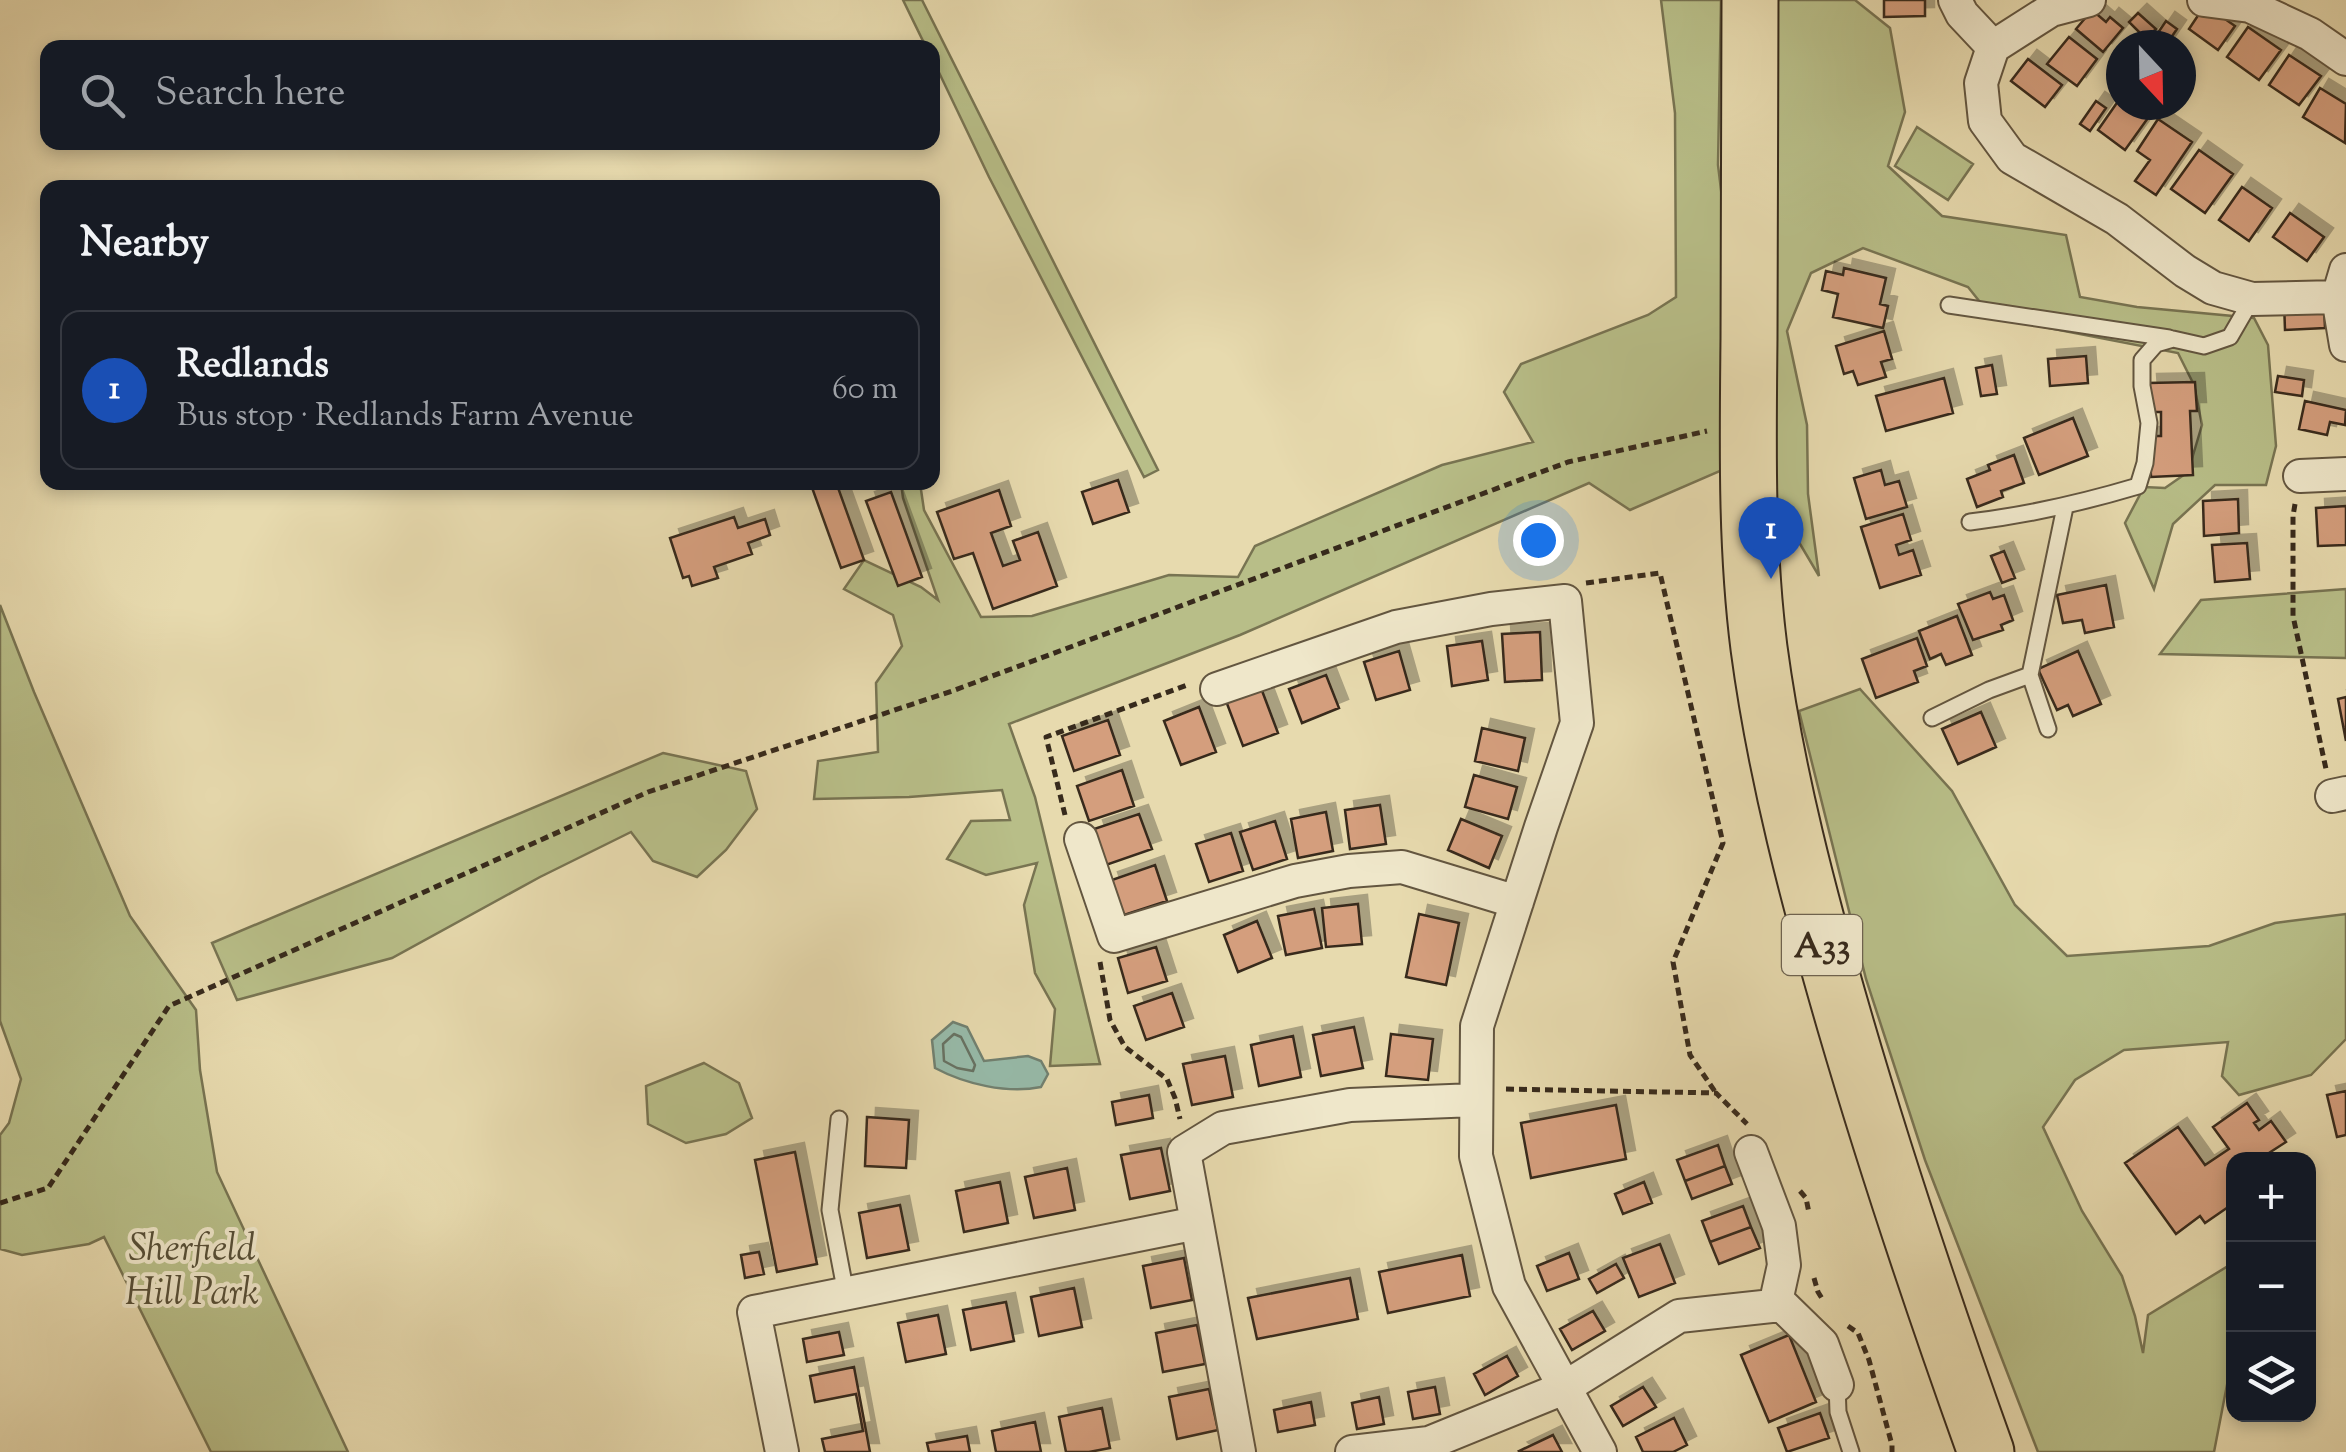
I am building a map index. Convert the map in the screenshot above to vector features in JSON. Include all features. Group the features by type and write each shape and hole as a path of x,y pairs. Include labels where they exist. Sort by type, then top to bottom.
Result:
{"highway":[{"name":"A33","path":"1750,0 1750,532 1757,628 1769,714 1818,930 1887,1162 1986,1452"}],"street":[{"path":"1956,0 1962,14 1993,47"},
{"path":"2089,0 2050,10 1993,47 1981,83 1985,121 2012,158 2117,218 2212,288 2252,299 2342,283 2346,344"},
{"path":"2204,0 2250,6 2310,34 2346,59"},
{"path":"2300,476 2346,474"},
{"path":"1217,689 1396,627 1574,592 1577,722 1477,1026 1476,1156 1509,1286 1600,1452"},
{"path":"1081,839 1114,936 1295,881 1349,871 1402,868 1517,902"},
{"path":"1238,1452 1184,1152 1223,1128 1350,1105 1475,1100"},
{"path":"1751,1152 1779,1226 1784,1265 1776,1306"},
{"path":"782,1452 754,1312 1197,1223"},
{"path":"1352,1452 1429,1443 1564,1388 1679,1316 1782,1305 1822,1344 1837,1385"}],"lane":[{"path":"1949,305 2204,346 2230,337 2252,299"},
{"path":"1970,522 2065,507 2138,486 2149,423 2142,360 2156,344 2172,338"},
{"path":"2048,729 2030,676 2065,507"},
{"path":"1932,718 2030,676"},
{"path":"839,1120 830,1210 846,1294"},
{"path":"1837,1385 1838,1412 1850,1452"}],"path":[{"path":"0,1203 48,1188 170,1006 240,974 648,792 952,691 1568,462 1748,420"},
{"path":"2300,476 2293,516 2294,616 2339,795"},
{"path":"1574,592 1660,573 1722,844 1673,962 1690,1055 1716,1094"},
{"path":"1106,989 1110,1020 1125,1046 1166,1079 1176,1098 1184,1152"}],"green space":[{"path":"903,0 922,0 1158,470 1144,477 940,75 940,40 923,40"},
{"path":"1661,0 1721,0 1718,165 1735,306 1727,468 1630,510 1589,483 1240,635 1009,724 1035,797 1100,1064 1050,1066 1055,1009 1035,973 1024,905 1037,863 986,875 947,859 971,821 1010,820 1002,790 814,799 818,761 878,752 876,683 902,646 893,615 844,589 864,560 921,587 938,600 902,490 921,490 924,510 981,617 1032,616 1169,575 1238,577 1255,546 1442,465 1533,442 1504,392 1521,364 1648,315 1676,297 1675,113"},
{"path":"1768,0 1855,0 1890,28 1905,112 1888,166 1942,216 2066,235 2080,297 2137,307 2254,318 2268,345 2276,446 2266,485 2215,485 2173,524 2154,589 2125,523 2144,487 2165,488 2188,472 2202,425 2194,385 2178,353 1992,317 1968,287 1863,248 1811,273 1787,331 1807,425 1808,494 1819,576 1761,478"},
{"path":"1917,127 1973,164 1948,200 1895,166"},
{"path":"2346,589 2346,658 2160,654 2201,600"},
{"name":"Sherfield Hill Park","path":"0,605 130,916 196,1010 200,1070 217,1172 348,1452 211,1452 104,1237 89,1244 22,1255 0,1249 0,1135 9,1123 21,1079 0,1021"},
{"path":"1860,689 1952,791 2015,905 2067,956 2209,946 2275,923 2346,914 2346,1039 2311,1075 2239,1095 2222,1076 2228,1042 2124,1050 2075,1080 2043,1127 2082,1211 2122,1276 2143,1353 2148,1315 2226,1267 2226,1390 2214,1452 2038,1452 1925,1160 1866,979 1799,711"},
{"path":"663,753 746,771 757,809 726,850 697,877 653,861 631,832 392,958 237,1000 212,943"},
{"path":"704,1063 739,1083 752,1118 726,1134 686,1143 648,1124 646,1086"}],"water":[{"path":"953,1022 967,1027 984,1061 1028,1056 1041,1061 1048,1074 1041,1087 986,1086 935,1068 932,1040"}],"building":[{"path":"1884,0 1925,0 1925,16 1884,17"},
{"path":"2205,5 2235,26 2218,50 2196,34 2196,30 2189,29"},
{"path":"2092,10 2106,22 2110,17 2123,28 2106,30 2103,52 2076,29"},
{"path":"2138,13 2156,29 2137,30 2129,22"},
{"path":"2166,21 2177,29 2176,30 2160,30"},
{"path":"2248,27 2281,50 2259,80 2227,57"},
{"path":"2069,37 2097,59 2077,86 2047,64"},
{"path":"2289,55 2321,76 2299,105 2269,85"},
{"path":"2028,59 2062,85 2045,107 2011,81"},
{"path":"2320,88 2346,104 2345,143 2303,117"},
{"path":"2096,101 2106,108 2090,131 2080,124"},
{"path":"2106,119 2147,120 2125,150 2098,130"},
{"path":"2157,120 2192,142 2156,195 2135,181 2150,160 2137,151"},
{"path":"2199,150 2233,174 2205,213 2171,189"},
{"path":"2242,187 2272,208 2249,241 2219,220"},
{"path":"2290,213 2324,237 2307,261 2273,237"},
{"path":"1844,268 1886,278 1880,304 1888,306 1883,328 1833,317 1838,294 1822,290 1826,271 1843,275"},
{"path":"2284,302 2324,304 2325,328 2285,330"},
{"path":"1884,331 1892,359 1881,362 1886,377 1858,385 1853,371 1844,374 1836,346"},
{"path":"2086,356 2088,383 2050,386 2048,359"},
{"path":"1992,365 1997,394 1981,396 1976,368"},
{"path":"2278,376 2304,380 2302,396 2275,392"},
{"path":"1944,378 1953,413 1886,431 1876,396"},
{"path":"2195,382 2197,411 2190,411 2193,475 2151,477 2149,436 2161,436 2161,412 2150,412 2148,383"},
{"path":"2305,401 2346,410 2345,425 2330,422 2327,435 2299,429"},
{"path":"2073,418 2088,456 2039,475 2024,438"},
{"path":"2014,455 2024,483 2001,491 2003,497 1977,507 1967,479"},
{"path":"1881,470 1885,485 1899,481 1907,507 1866,519 1854,478"},
{"path":"1118,480 1129,512 1093,524 1082,492"},
{"path":"813,490 839,490 864,560 841,568"},
{"path":"999,490 1011,526 991,533 1003,566 1020,560 1013,541 1038,532 1057,586 993,609 973,553 954,559 937,512"},
{"path":"891,492 922,577 898,586 866,501"},
{"path":"2238,499 2239,533 2204,536 2203,501"},
{"path":"2346,506 2346,545 2318,546 2316,508"},
{"path":"1903,514 1911,540 1896,545 1899,555 1913,550 1921,575 1880,588 1861,527"},
{"path":"734,517 738,528 765,519 770,535 748,543 752,554 714,567 718,578 692,586 689,576 683,578 670,538"},
{"path":"2247,543 2250,579 2215,582 2212,545"},
{"path":"2004,551 2015,578 2002,583 1991,556"},
{"path":"2106,585 2114,627 2085,633 2082,620 2063,623 2057,595"},
{"path":"1990,592 1993,599 2004,595 2013,620 2001,625 2003,630 1973,640 1958,604"},
{"path":"1957,616 1972,655 1946,665 1941,654 1930,659 1919,631"},
{"path":"1540,632 1542,680 1505,682 1502,634"},
{"path":"1917,638 1927,666 1914,671 1918,682 1876,698 1862,659"},
{"path":"1482,641 1488,680 1452,686 1447,646"},
{"path":"1399,651 1410,690 1376,700 1364,662"},
{"path":"2078,651 2101,704 2073,716 2068,705 2057,710 2038,669"},
{"path":"1326,675 1339,708 1302,723 1289,689"},
{"path":"1261,688 1278,733 1243,746 1226,701"},
{"path":"2346,697 2346,741 2338,699"},
{"path":"1199,707 1216,752 1181,765 1164,721"},
{"path":"1981,712 1996,747 1958,764 1942,729"},
{"path":"1108,720 1120,755 1074,771 1062,736"},
{"path":"1482,728 1525,738 1518,771 1475,761"},
{"path":"1122,770 1134,806 1089,821 1077,786"},
{"path":"1474,775 1517,787 1508,819 1465,807"},
{"path":"1380,805 1386,844 1350,849 1345,810"},
{"path":"1326,812 1333,851 1298,858 1291,819"},
{"path":"1139,814 1152,849 1106,865 1094,829"},
{"path":"1461,819 1502,836 1489,868 1448,850"},
{"path":"1275,821 1287,859 1253,870 1240,832"},
{"path":"1231,833 1243,871 1209,882 1196,844"},
{"path":"1155,865 1167,901 1121,916 1109,881"},
{"path":"1358,904 1362,944 1326,947 1322,908"},
{"path":"1314,909 1322,948 1286,955 1278,916"},
{"path":"1419,914 1459,923 1446,985 1406,977"},
{"path":"1257,921 1272,958 1238,972 1224,935"},
{"path":"1156,947 1167,981 1128,993 1118,958"},
{"path":"1172,993 1184,1027 1146,1040 1134,1006"},
{"path":"1354,1027 1363,1068 1321,1076 1313,1035"},
{"path":"1391,1034 1433,1039 1428,1080 1386,1076"},
{"path":"1293,1036 1301,1077 1259,1086 1251,1045"},
{"path":"1225,1056 1233,1097 1192,1105 1183,1064"},
{"path":"2346,1091 2346,1135 2337,1137 2327,1095"},
{"path":"1149,1095 1153,1118 1116,1125 1112,1102"},
{"path":"2247,1103 2259,1120 2254,1123 2259,1130 2271,1121 2286,1142 2270,1152 2226,1152 2226,1209 2205,1223 2200,1216 2176,1234 2125,1163 2178,1127 2205,1165 2229,1149 2213,1127"},
{"path":"1616,1105 1626,1159 1531,1178 1521,1123"},
{"path":"867,1117 909,1120 906,1168 865,1166"},
{"path":"1718,1145 1725,1166 1685,1181 1677,1160"},
{"path":"1161,1148 1170,1191 1130,1199 1121,1155"},
{"path":"795,1152 817,1264 777,1272 755,1160"},
{"path":"1725,1166 1732,1184 1692,1199 1685,1181"},
{"path":"1067,1168 1075,1210 1034,1218 1025,1177"},
{"path":"1000,1182 1008,1223 964,1232 956,1191"},
{"path":"1644,1182 1652,1203 1623,1214 1615,1194"},
{"path":"900,1205 909,1250 867,1258 859,1213"},
{"path":"1743,1206 1751,1227 1710,1242 1702,1221"},
{"path":"1751,1227 1760,1248 1719,1264 1710,1242"},
{"path":"1660,1244 1675,1283 1639,1297 1623,1258"},
{"path":"759,1252 764,1274 745,1278 741,1255"},
{"path":"1569,1253 1579,1279 1547,1291 1537,1266"},
{"path":"1462,1255 1470,1296 1388,1313 1379,1272"},
{"path":"1184,1258 1192,1300 1151,1308 1143,1266"},
{"path":"1616,1264 1624,1278 1597,1293 1589,1279"},
{"path":"1350,1278 1358,1319 1257,1339 1248,1298"},
{"path":"1074,1288 1082,1327 1039,1336 1031,1297"},
{"path":"1006,1302 1014,1341 971,1350 963,1310"},
{"path":"1593,1311 1605,1331 1572,1350 1560,1329"},
{"path":"938,1315 946,1354 906,1362 898,1323"},
{"path":"1197,1325 1205,1364 1163,1372 1156,1333"},
{"path":"839,1332 844,1355 807,1362 803,1339"},
{"path":"1789,1335 1816,1402 1769,1422 1741,1355"},
{"path":"1507,1356 1518,1376 1485,1395 1474,1374"},
{"path":"854,1367 870,1452 825,1452 822,1439 863,1431 856,1394 815,1402 810,1376"},
{"path":"1435,1387 1440,1414 1413,1419 1408,1392"},
{"path":"1643,1387 1656,1407 1623,1426 1611,1406"},
{"path":"1209,1389 1218,1430 1177,1439 1169,1397"},
{"path":"1379,1397 1384,1424 1357,1429 1352,1403"},
{"path":"1311,1402 1315,1425 1278,1432 1274,1410"},
{"path":"1102,1408 1110,1448 1066,1452 1059,1417"},
{"path":"1820,1413 1829,1438 1787,1452 1778,1428"},
{"path":"1674,1418 1687,1445 1673,1452 1643,1452 1636,1437"},
{"path":"1035,1422 1041,1452 996,1452 992,1431"},
{"path":"1553,1435 1562,1452 1519,1451"},
{"path":"967,1436 970,1452 929,1452 927,1443"}],"place":[{"name":"Redlands","path":"1771,579"}]}
